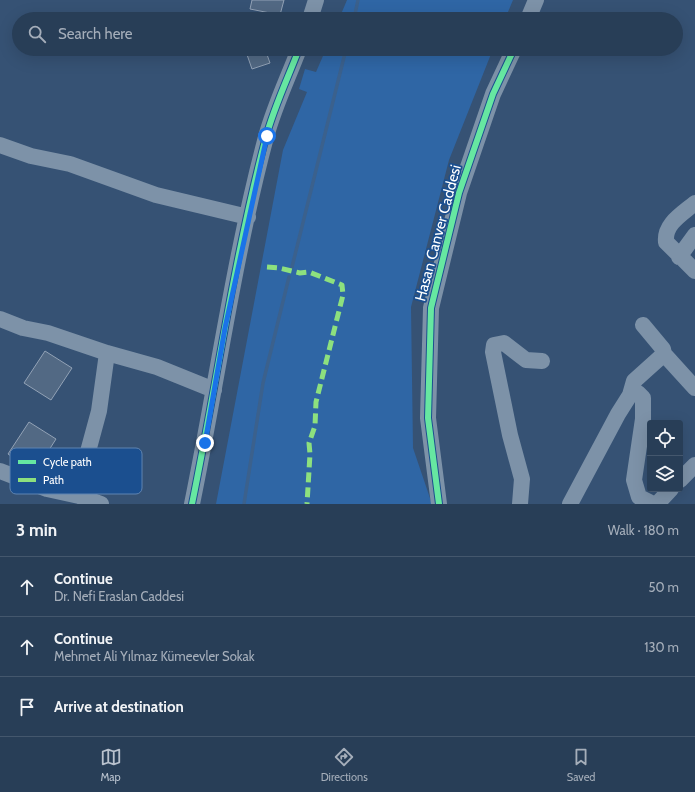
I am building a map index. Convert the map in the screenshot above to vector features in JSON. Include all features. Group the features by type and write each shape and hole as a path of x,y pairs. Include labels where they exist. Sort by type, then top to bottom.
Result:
{"street":[{"path":"312,12 316,0"},
{"path":"531,12 536,0"},
{"path":"192,504 248,217 267,136 296,56"},
{"name":"Hasan Canver Caddesi","path":"440,504 428,418 431,308 459,193 493,94 511,56"},
{"path":"0,145 31,156 70,164 156,195 248,217"},
{"path":"695,202 668,227 665,234 666,242 679,257 695,271"},
{"path":"679,257 695,235"},
{"path":"0,319 23,328 48,333 107,354 157,368 214,390"},
{"path":"643,325 663,349 664,354 695,388"},
{"path":"520,504 522,479 510,435 494,360 494,345 504,343 526,360 542,362"},
{"path":"88,448 99,412 107,354"},
{"path":"570,504 618,414 630,395 634,381 664,354"},
{"path":"630,395 638,393 643,398 643,419 634,480 639,497 653,504"},
{"path":"683,477 695,465"},
{"path":"0,471 10,475"},
{"path":"657,504 669,492"},
{"path":"71,494 101,504"}],"shaded area":[{"path":"347,0 513,0 508,12 342,12"},
{"path":"323,56 490,56 449,160 411,307 413,448 432,504 216,504 283,150 307,92 299,89 305,69 316,72"}],"building":[{"path":"252,0 284,0 281,12 265,12 250,9"},
{"path":"247,56 268,56 270,63 252,69"},
{"path":"45,351 72,368 51,400 24,383"},
{"path":"29,422 56,439 50,448 12,448"}],"waterway":[{"path":"355,12 358,0"},
{"path":"292,267 344,56"},
{"path":"244,504 263,383 289,277"}],"marked path":[{"path":"267,267 300,273 309,272 342,285 343,295 316,402 315,426 309,443 310,454 307,504"}],"cycle path":[{"path":"192,504 244,228 269,126 296,56"},
{"path":"439,504 428,418 431,308 459,193 493,94 511,56"}],"route":[{"path":"205,443 225,328 248,217 267,136"}]}
